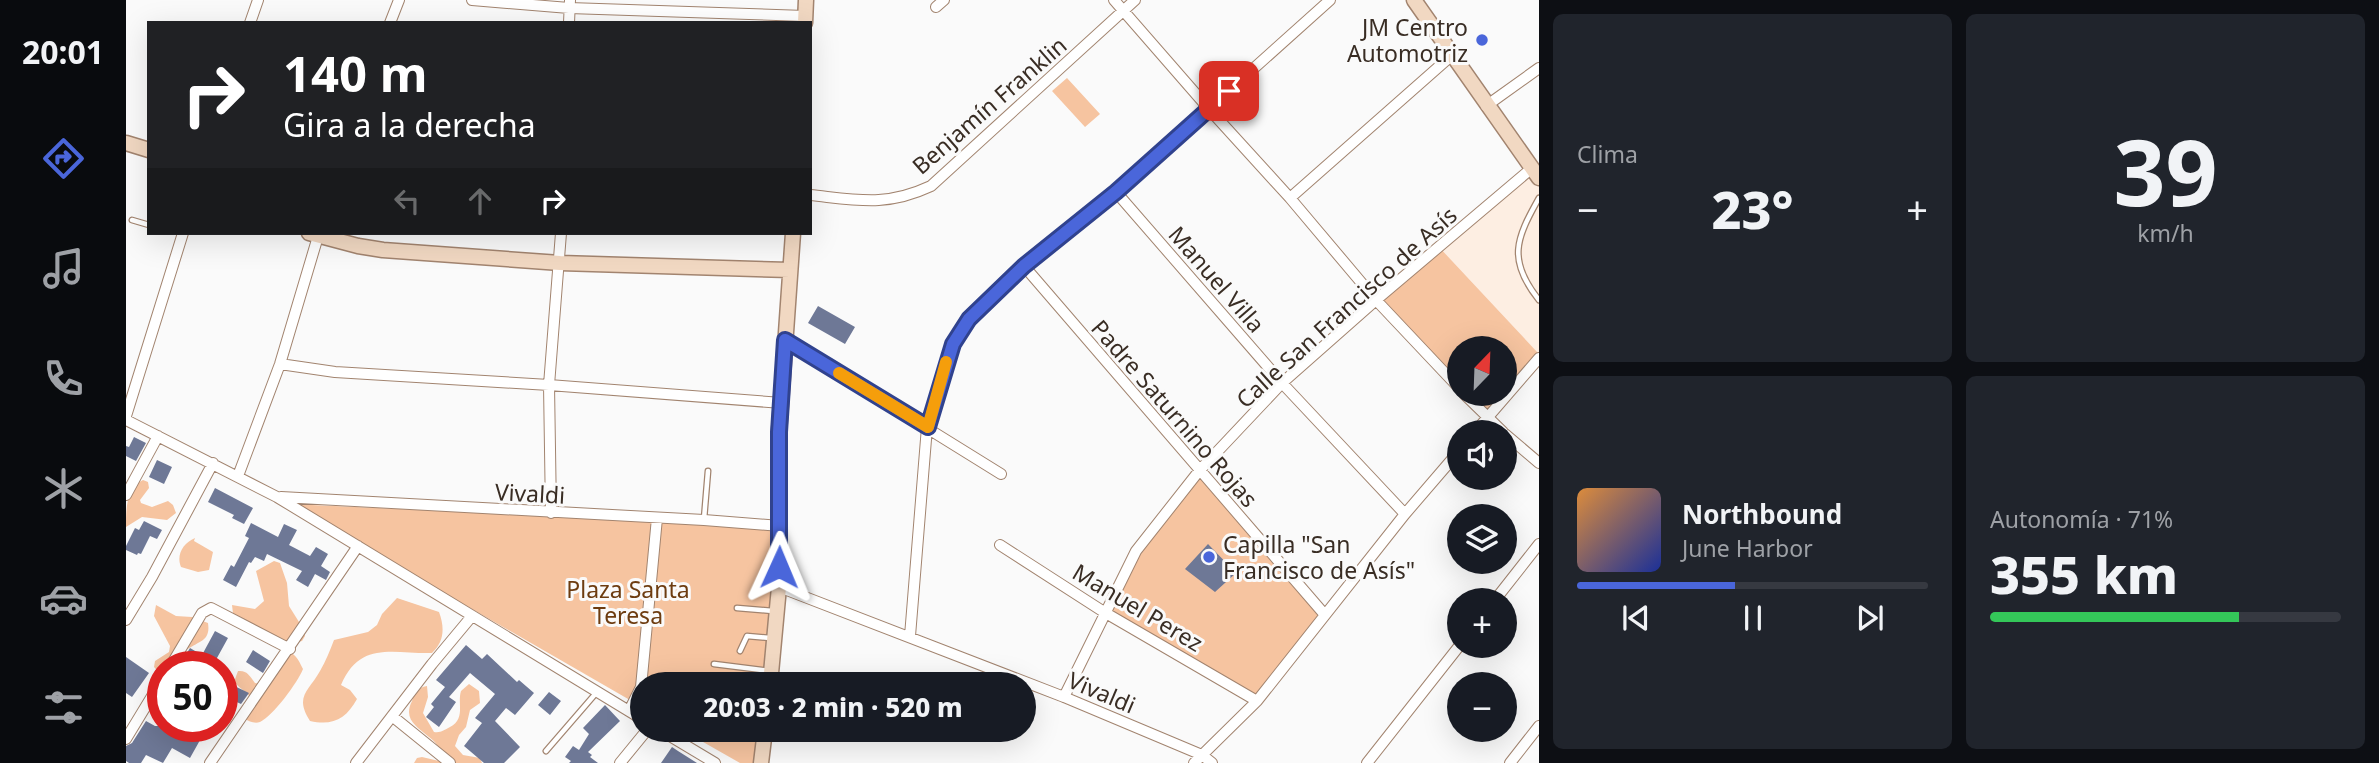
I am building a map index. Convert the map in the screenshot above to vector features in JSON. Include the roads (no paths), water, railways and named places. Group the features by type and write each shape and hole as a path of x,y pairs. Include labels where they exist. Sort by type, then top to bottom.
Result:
{"street":[{"path":"251,21 258,0"},
{"path":"391,21 398,0"},
{"path":"472,0 805,20 806,0"},
{"path":"1114,0 1290,198 1376,300 1447,375"},
{"name":"Benjamín Franklin","path":"812,195 866,201 888,200 909,196 931,186 1135,0"},
{"path":"910,636 928,427 953,344 969,319 1024,266 1116,192 1330,0"},
{"path":"1413,0 1536,173"},
{"path":"1290,198 1451,56"},
{"path":"1486,106 1539,68"},
{"path":"126,143 147,149"},
{"name":"Calle San Francisco de Asís","path":"1064,697 1136,551 1199,471 1282,383 1376,300 1536,173"},
{"name":"Manuel Villa","path":"1116,192 1282,383 1405,514"},
{"path":"180,235 126,418 277,497 629,711 642,687 657,518"},
{"path":"238,476 280,364 316,235"},
{"path":"320,235 383,250 560,263 790,270"},
{"path":"551,513 549,385 561,235"},
{"path":"771,672 779,587 779,432 793,235"},
{"name":"Padre Saturnino Rojas","path":"1024,266 1325,615"},
{"path":"785,340 1002,474"},
{"path":"1487,418 1539,358"},
{"path":"280,364 335,372 782,402"},
{"path":"1476,406 1489,420"},
{"path":"126,495 158,436"},
{"path":"1517,444 1539,463"},
{"path":"126,620 213,463"},
{"path":"1198,759 1257,701 1447,465"},
{"name":"Vivaldi","path":"277,497 780,526"},
{"path":"1504,588 1539,544"},
{"name":"Manuel Perez","path":"1000,545 1104,612 1257,701"},
{"path":"210,763 358,546"},
{"name":"Vivaldi","path":"779,587 1064,697 1212,763"},
{"path":"179,651 202,613 211,608 290,649"},
{"path":"356,763 472,616"},
{"path":"1367,763 1450,658"},
{"path":"126,739 147,704"},
{"path":"392,716 450,763"},
{"path":"1510,763 1539,726"},
{"path":"620,763 637,742"},
{"path":"681,742 715,763"},
{"path":"761,763 764,742"}],"lane":[{"path":"1539,198 1528,218 1516,257 1527,285 1539,300"},
{"path":"132,220 147,224"},
{"path":"704,520 708,471"},
{"path":"737,608 777,612"},
{"path":"740,651 747,636 775,639"},
{"path":"713,664 746,672"},
{"path":"546,751 597,692"}],"place":[{"name":"JM Centro Automotriz","path":"1482,40"},
{"name":"Capilla \"San Francisco de Asís\"","path":"1209,557"}],"park label":[{"name":"Plaza Santa Teresa","path":"628,602"}]}
